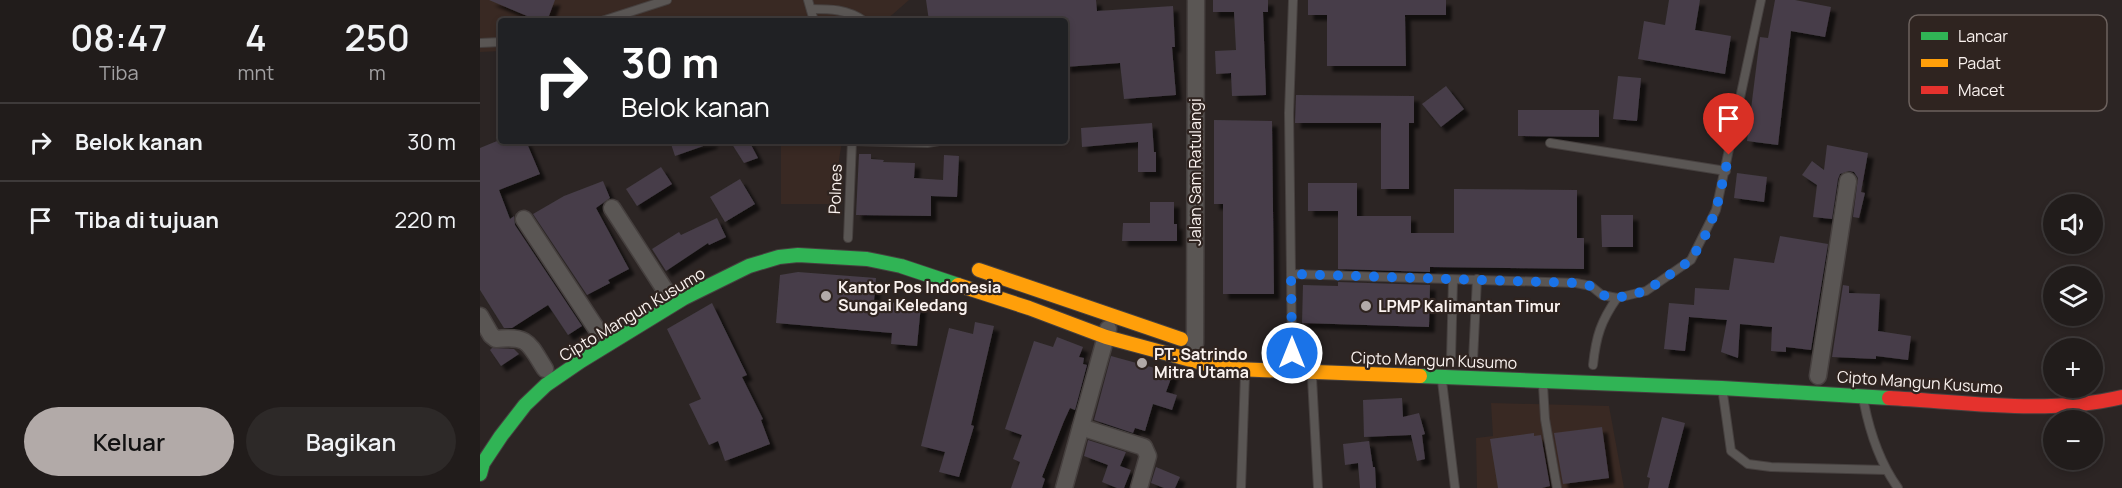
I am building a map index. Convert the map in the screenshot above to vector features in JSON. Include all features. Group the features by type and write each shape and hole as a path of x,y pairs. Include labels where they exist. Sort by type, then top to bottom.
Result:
{"highway":[{"name":"Cipto Mangun Kusumo","path":"480,474 483,463 501,436 525,405 546,385 684,298 749,266 779,256 798,255 867,259 901,266 1029,308 1106,337 1202,363 1245,369 1861,391 2018,405 2067,405 2122,397"},
{"path":"962,264 1200,345"},
{"path":"1276,352 1297,353"},
{"name":"Cipto Mangun Kusumo","path":"540,372 560,358"},
{"name":"Cipto Mangun Kusumo","path":"1445,359 1479,360"},
{"path":"1659,385 1660,368"}],"street":[{"name":"Jalan Sam Ratulangi","path":"1196,0 1200,345"},
{"path":"1818,376 1848,181"},
{"path":"612,208 666,290"},
{"path":"524,219 598,331"},
{"path":"1064,488 1113,314"},
{"path":"480,316 491,335 496,339 517,338 527,342 540,372"},
{"path":"1081,427 1144,447 1148,456 1139,488"}],"lane":[{"path":"611,18 667,0"},
{"path":"808,0 813,18"},
{"path":"1293,0 1289,113 1291,274 1297,353"},
{"path":"1291,274 1576,283 1591,286 1602,295 1617,298 1646,291 1691,260 1716,210 1761,0"},
{"path":"811,9 837,9 859,18"},
{"path":"480,43 498,42"},
{"path":"1550,143 1726,171"},
{"name":"Polnes","path":"848,239 852,144"},
{"path":"1477,279 1479,360"},
{"path":"1445,359 1453,280"},
{"path":"1593,365 1598,331 1605,314 1617,298"},
{"path":"1241,488 1245,369"},
{"path":"1312,372 1318,488"},
{"path":"1441,376 1455,488"},
{"path":"1543,380 1545,419 1557,488"},
{"path":"1722,387 1731,452 1748,464 1771,467 1885,470"},
{"path":"1861,391 1868,422 1885,470 1898,488"}],"shaded area":[{"path":"480,0 909,0 888,18 498,18 498,51 480,52"},
{"path":"781,144 842,144 832,204 781,204"},
{"path":"1491,403 1609,406 1624,488 1477,488 1476,438 1493,436"}],"building":[{"path":"489,0 555,0 548,18 532,18"},
{"path":"926,0 1096,0 1097,11 1173,6 1175,47 1172,47 1176,95 1124,99 1120,63 1068,67 1068,18 929,18"},
{"path":"1213,0 1268,0 1268,12 1263,12 1266,95 1232,96 1231,73 1216,74 1215,51 1236,50 1234,12 1213,12"},
{"path":"1308,0 1446,0 1446,15 1405,15 1406,66 1327,66 1327,15 1308,15"},
{"path":"1669,0 1700,0 1695,30 1731,36 1725,74 1638,59 1644,21 1665,25"},
{"path":"1775,0 1795,0 1831,7 1825,37 1791,31 1778,145 1747,141 1760,37 1768,38"},
{"path":"1618,76 1641,78 1637,121 1613,119"},
{"path":"1446,86 1464,109 1441,127 1422,104"},
{"path":"1296,95 1414,96 1414,123 1409,123 1409,189 1381,189 1381,123 1295,123"},
{"path":"1518,110 1599,110 1599,137 1518,136"},
{"path":"1214,120 1272,121 1274,294 1223,294 1223,204 1214,204"},
{"path":"1152,123 1156,172 1138,172 1138,142 1082,147 1081,128"},
{"path":"497,141 498,144 527,144 540,174 499,190 510,219 514,216 515,225 582,326 568,335 548,305 512,328 504,328 480,290 480,148"},
{"path":"671,144 709,144 675,156"},
{"path":"732,144 751,144 758,158 744,163"},
{"path":"1827,145 1868,153 1861,192 1865,193 1859,218 1853,217 1858,178 1854,172 1849,171 1840,174 1838,179 1832,219 1813,217 1817,185 1802,175 1812,161 1824,170"},
{"path":"859,154 871,154 871,159 884,160 883,162 915,163 914,178 943,180 944,155 959,156 957,197 931,196 931,216 856,215"},
{"path":"661,167 672,184 637,206 626,189"},
{"path":"1737,173 1767,177 1764,202 1734,198"},
{"path":"740,179 755,204 725,222 710,197"},
{"path":"603,181 610,198 596,208 629,269 608,280 610,283 587,295 533,214 564,196"},
{"path":"1308,183 1357,183 1357,216 1411,216 1411,233 1454,233 1454,189 1577,190 1577,238 1584,238 1584,269 1430,267 1430,272 1338,269 1338,211 1308,211"},
{"path":"1150,202 1174,202 1177,241 1122,241 1123,223 1150,223"},
{"path":"1601,215 1633,215 1633,247 1602,247"},
{"path":"717,218 726,237 709,245 708,243 666,271 652,249 679,232 681,235"},
{"path":"1780,236 1828,244 1811,350 1786,347 1786,352 1771,351 1772,327 1740,324 1738,358 1721,352 1727,320 1689,317 1685,351 1664,349 1669,303 1694,305 1695,288 1729,290 1734,258 1774,263"},
{"name":"Kantor Pos Indonesia Sungai Keledang","path":"798,272 876,278 874,301 921,305 917,346 891,344 892,333 776,323 780,275"},
{"name":"LPMP Kalimantan Timur","path":"1338,282 1430,285 1429,327 1302,323 1303,285 1338,286"},
{"path":"1843,285 1849,286 1849,293 1880,294 1878,331 1911,336 1908,360 1876,356 1876,359 1832,357"},
{"path":"712,303 747,375 742,377 763,419 761,420 770,444 725,461 718,441 709,445 689,404 701,399 667,329"},
{"path":"975,322 994,326 971,425 974,426 959,477 939,472 945,452 921,446 949,328 973,334"},
{"path":"1057,337 1083,347 1079,357 1084,358 1083,364 1087,365 1075,410 1070,408 1064,421 1042,477 1045,479 1042,488 1011,488 1020,462 1013,459 1022,435 1005,429 1034,341 1053,347"},
{"path":"492,348 514,349 519,354 501,366 490,350"},
{"path":"1111,356 1173,373 1166,392 1177,395 1172,410 1153,404 1145,431 1135,428 1133,433 1094,420"},
{"path":"1402,398 1403,417 1419,413 1425,434 1422,435 1425,459 1417,461 1411,435 1364,437 1363,400"},
{"path":"1662,417 1685,423 1668,488 1648,488 1650,478 1647,477"},
{"path":"1602,427 1609,478 1563,484 1554,433"},
{"path":"1534,433 1534,436 1541,435 1550,486 1498,488 1490,439"},
{"path":"1088,440 1126,452 1120,466 1131,470 1124,488 1117,488 1102,482 1108,465 1084,456"},
{"path":"1369,441 1373,467 1375,467 1376,488 1360,488 1358,463 1345,465 1343,444"},
{"path":"1156,467 1180,477 1175,488 1164,488 1151,483"}],"traffic: fast":[{"path":"480,474 483,463 501,436 525,405 546,385 684,298 749,266 779,257 798,255 867,259 901,266 958,285"},
{"path":"1420,376 1722,388 1889,398"}],"traffic: slow":[{"path":"979,270 1181,339"},
{"path":"958,285 1029,308 1106,337 1202,363 1235,369 1420,376"}],"traffic: jam":[{"path":"1889,398 2035,406 2065,405 2122,397"}],"place":[{"name":"Kantor Pos Indonesia Sungai Keledang","path":"826,296"},
{"name":"LPMP Kalimantan Timur","path":"1366,306"},
{"name":"PT. Satrindo Mitra Utama","path":"1142,363"}],"route":[{"path":"1292,353 1291,274 1576,283 1591,286 1602,295 1617,298 1646,291 1691,260 1716,210 1729,155"}]}
